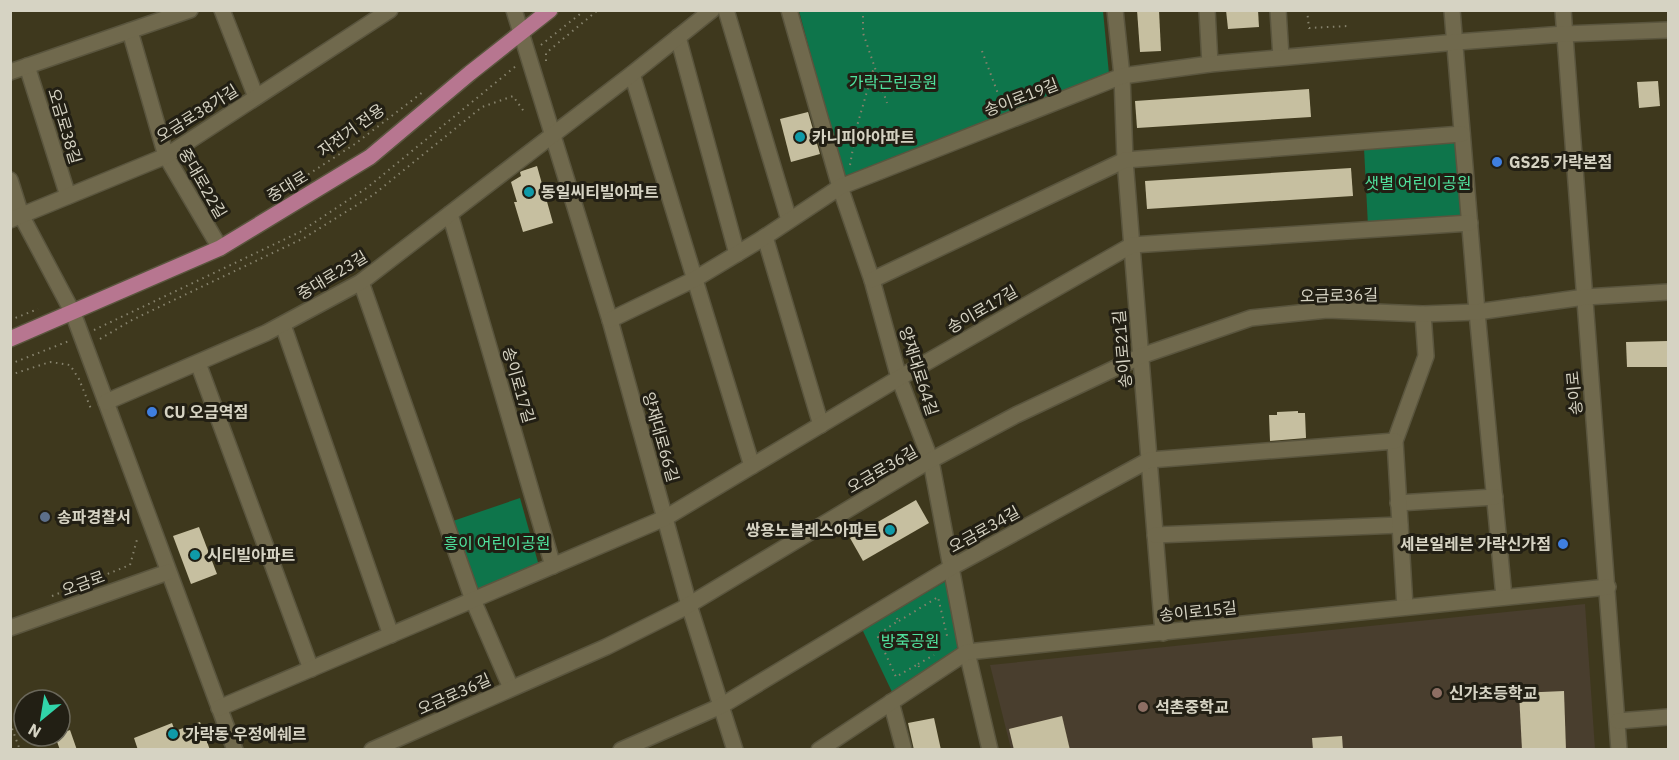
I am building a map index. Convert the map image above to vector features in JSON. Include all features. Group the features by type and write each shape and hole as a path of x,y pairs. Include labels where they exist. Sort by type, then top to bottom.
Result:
{"main road":[{"name":"중대로","path":"10,339 220,248 370,157 520,32 550,10"}],"street":[{"path":"10,72 190,10"},
{"path":"222,10 256,97"},
{"name":"오금로38가길","path":"16,218 166,156 390,10"},
{"name":"양재대로66길","path":"514,10 610,320 689,604 735,750"},
{"path":"553,135 712,10"},
{"path":"726,10 789,220"},
{"name":"양재대로64길","path":"789,10 840,187 872,280 899,378 932,461 967,652 990,750"},
{"name":"송이로21길","path":"1116,10 1122,76 1125,160 1163,633"},
{"path":"1207,10 1210,64"},
{"path":"1278,10 1281,57"},
{"path":"1452,10 1504,597"},
{"name":"송이로","path":"1563,10 1619,750"},
{"path":"1564,34 1668,30"},
{"name":"중대로22길","path":"130,31 166,156 220,248"},
{"name":"송이로19길","path":"610,320 694,279 765,237 840,187 1122,76 1281,57 1564,34"},
{"path":"678,37 737,254"},
{"name":"오금로38길","path":"27,66 68,196"},
{"path":"633,74 752,466"},
{"path":"872,280 1125,160 1462,134"},
{"name":"중대로23길","path":"106,402 266,333 361,282 553,135"},
{"path":"10,180 16,218 73,312 235,750"},
{"name":"송이로17길","path":"450,214 553,566"},
{"name":"송이로17길","path":"219,708 665,518 899,378 1132,245 1470,223"},
{"path":"765,237 821,425"},
{"path":"361,282 473,600 512,688"},
{"name":"오금로36길","path":"381,748 606,647 689,604 922,465 1016,415 1141,356 1251,318 1327,310 1423,314 1477,312 1585,297 1668,292"},
{"path":"1405,607 1395,441 1426,356 1423,314"},
{"path":"283,324 391,635"},
{"path":"198,363 311,669"},
{"name":"오금로34길","path":"621,750 721,706 952,567 1149,460 1395,441"},
{"path":"1398,503 1495,497"},
{"path":"1155,535 1400,525"},
{"name":"오금로","path":"10,628 168,572"},
{"name":"송이로15길","path":"819,750 967,652 1608,587"},
{"path":"891,702 904,750"},
{"path":"1618,721 1668,717"}],"path":[{"path":"546,69 546,53 598,10"},
{"path":"863,10 863,33 886,104"},
{"path":"1308,10 1309,28 1348,26"},
{"path":"982,51 1008,121"},
{"path":"850,167 857,126 874,67"},
{"name":"자전거 전용","path":"273,197 355,144 427,88"},
{"path":"98,347 100,338 132,320 304,238 373,195 482,107 513,96 525,113"},
{"path":"10,320 43,307"},
{"path":"10,375 50,362 70,364 92,411"},
{"path":"43,600 130,565 138,536"},
{"path":"934,655 896,677 877,635 938,597 950,645"},
{"path":"890,604 898,621"},
{"path":"918,664 925,680"},
{"path":"10,723 20,750"}],"shaded area":[{"path":"1585,604 1595,749 1011,749 990,665"}],"green space":[{"name":"가락근린공원","path":"799,11 1103,11 1109,74 844,178"},
{"name":"샛별 어린이공원","path":"1456,141 1462,218 1368,226 1364,148"},
{"name":"흥이 어린이공원","path":"520,498 539,566 476,592 453,521"},
{"name":"방죽공원","path":"948,580 959,649 893,694 862,629"}],"building":[{"path":"1137,10 1159,10 1161,51 1140,52"},
{"path":"1226,10 1258,10 1259,27 1228,29"},
{"path":"1658,81 1660,106 1639,108 1637,82"},
{"path":"1309,89 1311,117 1137,128 1135,101"},
{"name":"카니피아아파트","path":"808,112 820,154 791,162 780,119"},
{"name":"동일씨티빌아파트","path":"537,166 553,223 523,232 511,182 521,176 520,172"},
{"path":"1351,168 1353,196 1147,209 1145,181"},
{"path":"1668,341 1668,367 1627,367 1626,342"},
{"path":"1298,411 1298,413 1305,413 1306,438 1270,441 1269,415 1277,415 1277,412"},
{"name":"쌍용노블레스아파트","path":"916,500 929,523 863,561 850,538"},
{"name":"시티빌아파트","path":"199,527 217,574 191,584 173,536"},
{"path":"1564,691 1566,750 1522,750 1519,693"},
{"path":"1062,716 1070,750 1014,750 1009,729"},
{"path":"934,718 941,750 914,750 908,723"},
{"name":"가락동 우정에쉐르","path":"200,722 210,750 138,750 134,738 172,723 175,731"},
{"path":"72,736 77,750 60,750 59,748 72,748"},
{"path":"1342,736 1343,750 1313,750 1312,738"}],"place":[{"name":"카니피아아파트","path":"800,137"},
{"name":"GS25 가락본점","path":"1497,162"},
{"name":"동일씨티빌아파트","path":"529,192"},
{"name":"CU 오금역점","path":"152,412"},
{"name":"송파경찰서","path":"45,517"},
{"name":"쌍용노블레스아파트","path":"890,530"},
{"name":"세븐일레븐 가락신가점","path":"1563,544"},
{"name":"시티빌아파트","path":"195,555"},
{"name":"신가초등학교","path":"1437,693"},
{"name":"석촌중학교","path":"1143,707"},
{"name":"가락동 우정에쉐르","path":"173,734"}]}
